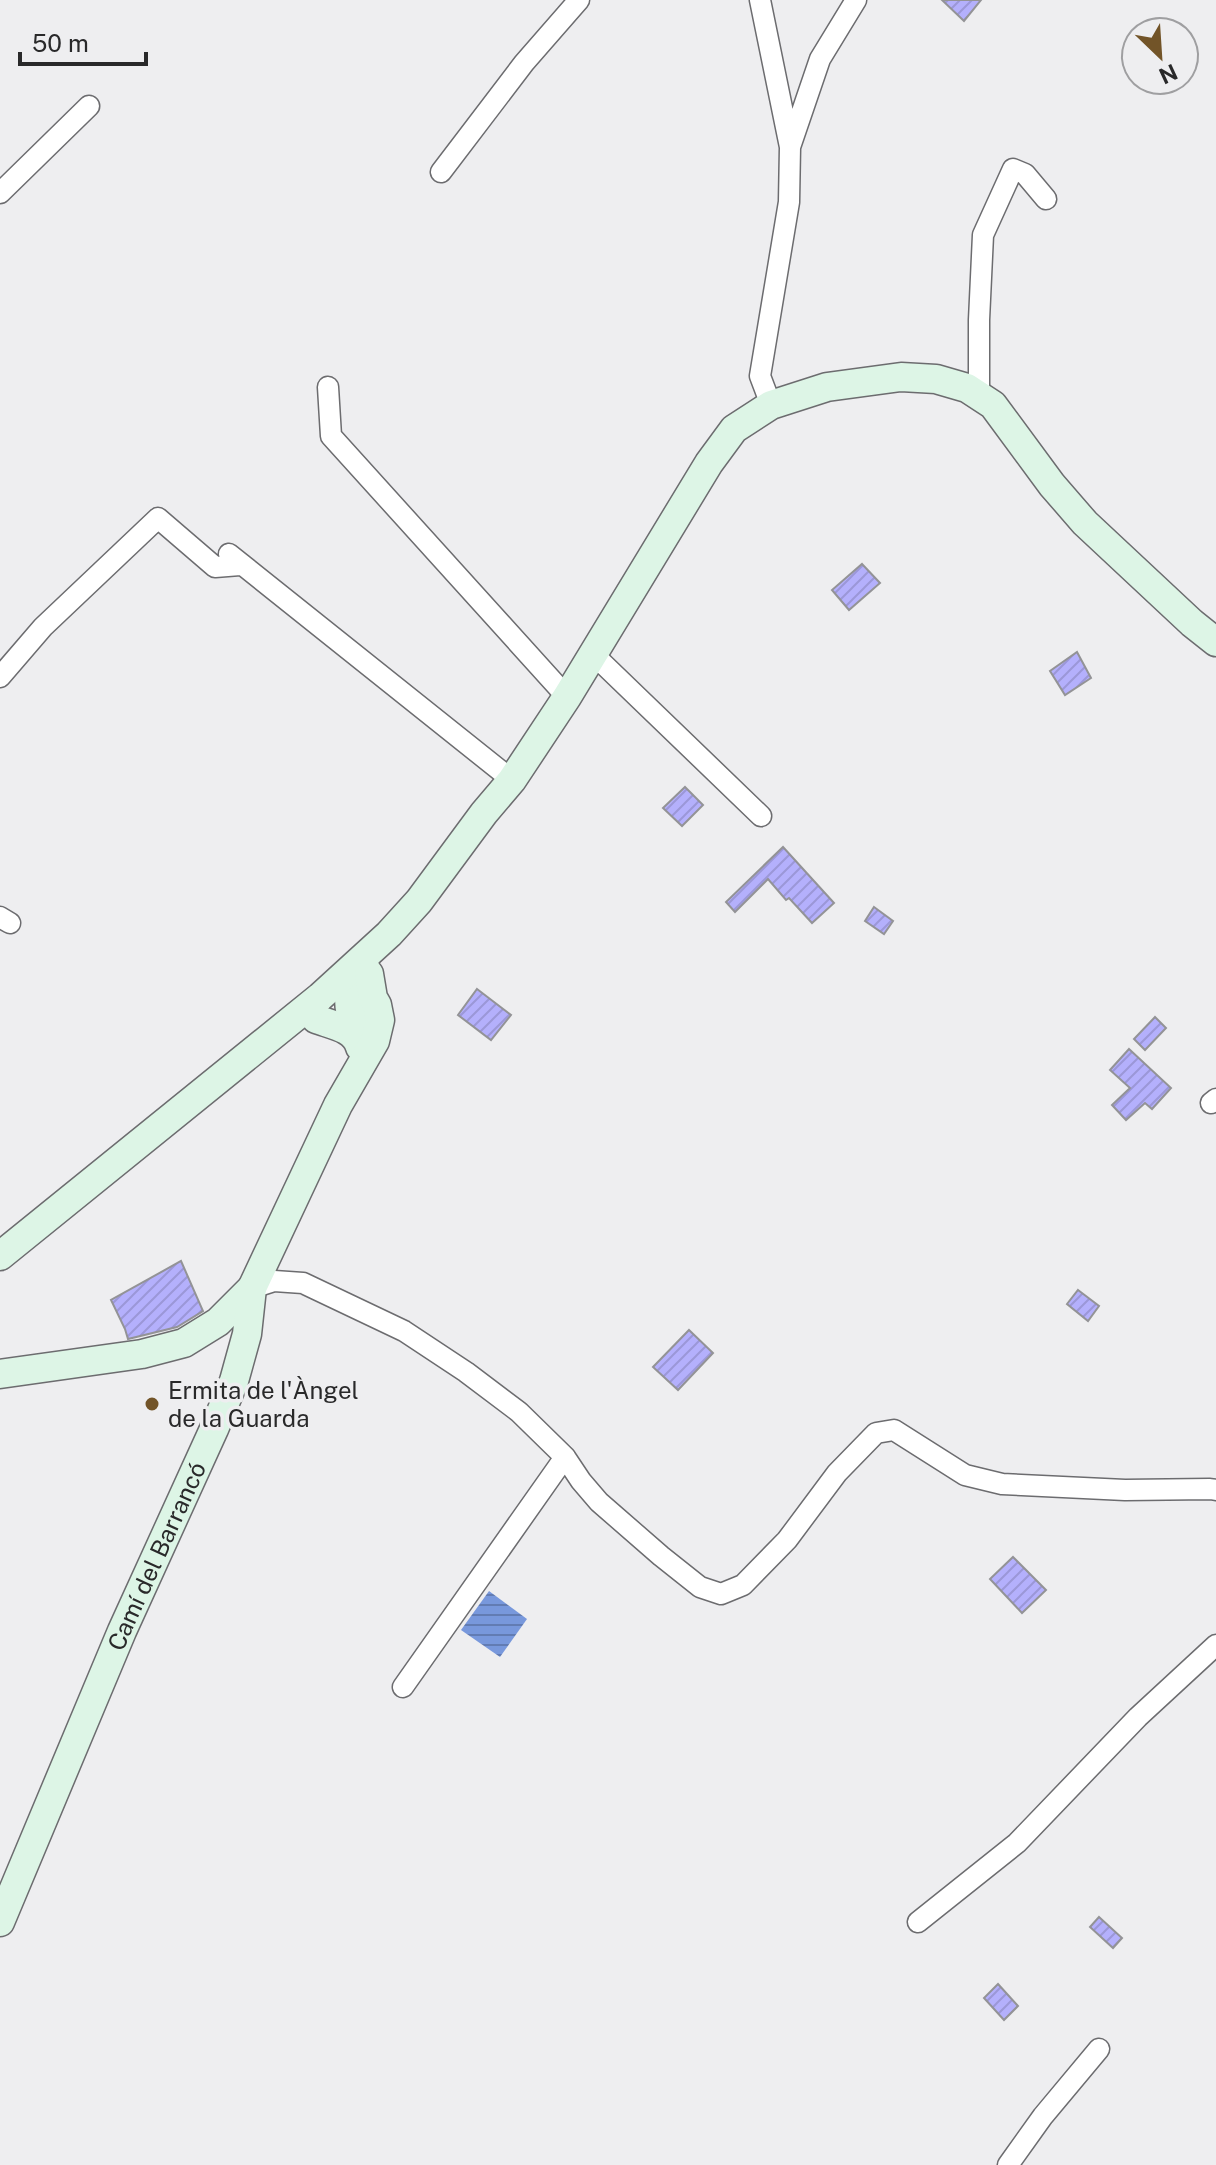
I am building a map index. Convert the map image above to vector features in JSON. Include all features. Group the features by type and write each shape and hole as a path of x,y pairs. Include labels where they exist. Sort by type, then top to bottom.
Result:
{"main road":[{"path":"0,1256 320,997 419,901 512,780 594,655 717,452 734,429 771,405 827,387 901,377 936,379 967,388 993,405 1052,485 1085,523 1216,642"},
{"path":"0,1275 316,1019 360,992 444,894 493,820 512,780"},
{"path":"360,992 356,976 391,943 399,923"},
{"path":"201,1093 216,1089 334,995 360,992"},
{"name":"Camí del Barrancó","path":"0,1922 122,1631 234,1381 247,1334 252,1288 361,1049 375,1041 380,1020 377,1005 360,992"},
{"path":"316,1019 349,1031 361,1049"},
{"path":"0,1374 142,1354 184,1343 218,1322 252,1288"}],"street":[{"path":"441,172 524,63 579,0"},
{"path":"760,0 790,147 789,202 760,376 771,405"},
{"path":"790,147 820,59 856,0"},
{"path":"0,193 89,106"},
{"path":"979,395 983,235 1013,169 1025,174 1046,199"},
{"path":"328,387 331,436 567,697"},
{"path":"0,677 43,627 158,518 215,567 234,560 512,780"},
{"path":"594,655 761,816"},
{"path":"252,1288 274,1281 303,1283 404,1331 519,1412 565,1457 599,1502 700,1587 721,1594 743,1585 787,1540 837,1473 876,1433 894,1430 965,1475 1002,1484 1125,1490 1216,1490"},
{"path":"403,1687 565,1457"},
{"path":"918,1922 1017,1843 1138,1717 1216,1645"},
{"path":"1008,2165 1043,2116 1099,2049"}],"water":[{"path":"489,1591 527,1619 500,1657 461,1630"}],"building":[{"path":"942,0 981,0 964,21"},
{"path":"862,564 880,583 849,610 832,590"},
{"path":"1077,652 1091,678 1065,695 1050,671"},
{"path":"685,787 703,805 682,826 663,808"},
{"path":"783,847 834,903 812,923 768,879 735,912 726,902"},
{"path":"874,907 893,921 884,934 865,921"},
{"path":"477,989 511,1015 491,1040 458,1015"},
{"path":"1155,1017 1166,1028 1145,1050 1134,1039"},
{"path":"1129,1049 1171,1088 1152,1109 1145,1103 1126,1120 1112,1105 1130,1088 1110,1070"},
{"path":"181,1261 203,1311 177,1327 128,1339 111,1300"},
{"path":"1078,1290 1099,1306 1088,1321 1067,1304"},
{"path":"689,1330 713,1353 678,1390 653,1367"},
{"path":"1013,1557 1046,1590 1022,1613 990,1579"},
{"path":"1099,1917 1122,1938 1113,1948 1090,1927"},
{"path":"998,1984 1018,2006 1004,2020 984,1998"}],"place":[{"name":"Ermita de l'Àngel de la Guarda","path":"152,1404"}]}
